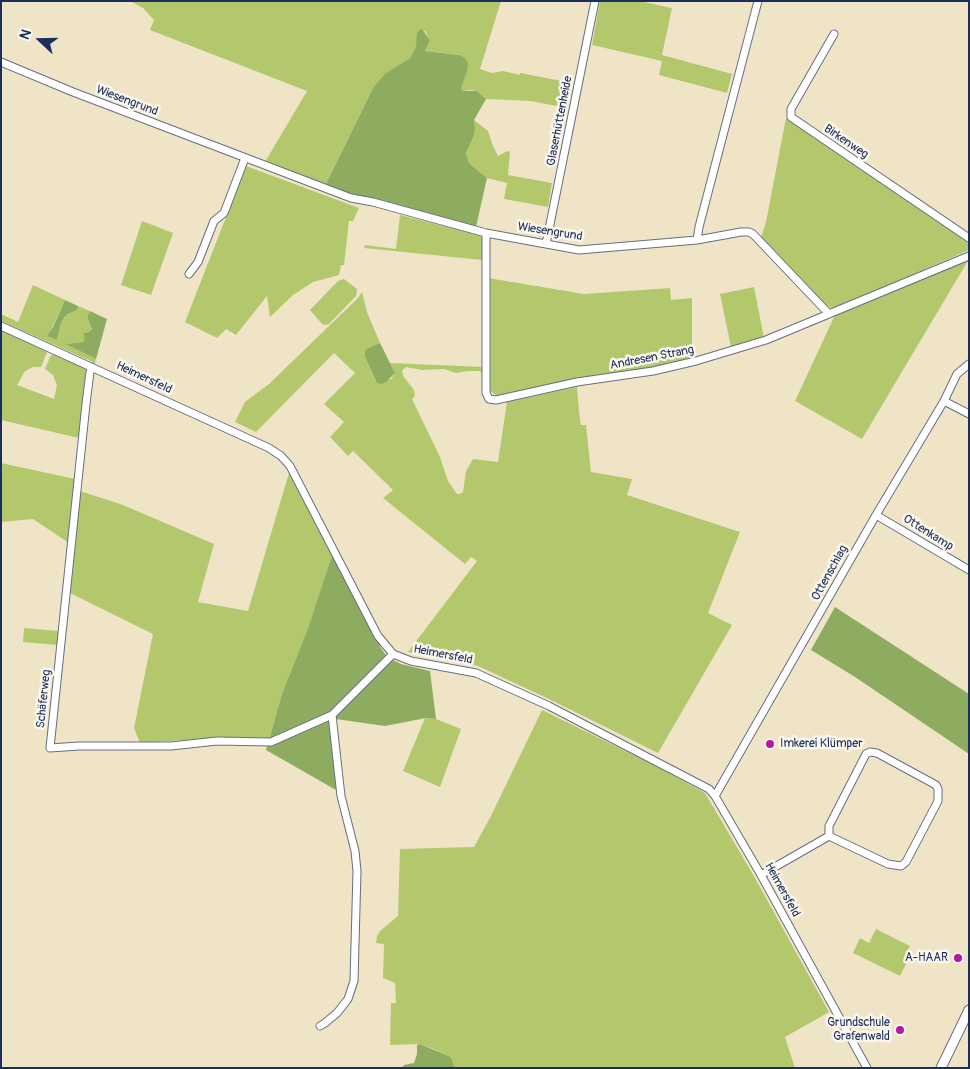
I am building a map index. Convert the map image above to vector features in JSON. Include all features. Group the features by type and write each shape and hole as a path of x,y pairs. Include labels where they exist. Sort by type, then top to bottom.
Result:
{"street":[{"name":"Glaserhüttenheide","path":"546,244 595,1"},
{"path":"697,240 758,1"},
{"name":"Birkenweg","path":"834,34 791,109 791,117 969,238"},
{"name":"Wiesengrund","path":"1,62 73,92 351,198 373,202 486,233 579,250 697,240 741,232 753,234 829,314"},
{"path":"189,274 198,262 214,221 224,213 245,158"},
{"name":"Andresen Strang","path":"486,233 486,393 489,399 496,400 577,382 653,371 766,340 969,256"},
{"name":"Heimersfeld","path":"1,326 269,448 281,456 290,466 378,636 393,654 411,661 476,673 549,706 709,789 716,796 761,875 867,1068"},
{"name":"Ottenschlag","path":"716,796 876,514 944,400 957,374 969,364"},
{"name":"Schäferweg","path":"92,367 86,404 50,748 79,746 171,746 217,741 271,742 332,715 393,654"},
{"path":"944,400 969,414"},
{"name":"Ottenkamp","path":"876,514 969,570"},
{"path":"320,1026 337,1013 348,999 354,981 355,851 341,796 332,715"},
{"path":"870,752 877,753 936,785 938,789 938,801 906,862 901,866 888,864 829,836 829,826 866,754 870,752"},
{"path":"761,875 829,836"},
{"path":"941,1068 969,1010"}],"green space":[{"path":"130,1 501,1 480,69 492,73 503,71 520,75 520,73 572,83 567,108 531,101 486,99 477,91 463,91 461,88 459,55 425,51 430,40 425,31 419,30 416,46 410,58 373,88 326,184 265,162 307,91 150,30 154,20 143,8"},
{"path":"600,1 639,1 672,8 662,55 732,74 727,93 659,75 662,61 592,45"},
{"path":"422,29 430,40 425,51 459,55 465,58 468,63 467,71 461,88 463,91 477,91 486,99 474,120 474,136 466,153 469,163 487,178 476,227 348,193 326,184 373,88 385,74 410,58 416,46 417,33"},
{"path":"786,118 969,241 969,250 834,309 823,304 761,238 766,222"},
{"path":"474,120 488,131 498,156 507,151 510,152 508,175 552,183 548,207 504,199 507,183 487,178 469,163 466,153 474,136"},
{"path":"246,166 359,208 353,221 349,221 344,265 341,265 339,275 313,282 293,295 270,317 267,296 236,335 226,329 217,338 185,322"},
{"path":"400,215 479,235 483,238 482,260 364,248 365,245 396,249"},
{"path":"142,221 173,233 151,295 121,285"},
{"path":"969,259 862,439 795,401 835,315"},
{"path":"488,278 584,294 670,288 671,300 692,298 692,360 498,397 488,389"},
{"path":"344,279 357,289 356,296 329,324 323,325 310,310 338,281"},
{"path":"33,285 65,300 48,336 57,340 61,323 68,314 77,310 78,306 90,311 87,317 92,329 89,332 85,332 86,338 83,342 67,344 96,359 95,363 1,321 1,314 18,322"},
{"path":"754,287 764,338 731,347 720,294"},
{"path":"362,292 367,312 380,343 366,349 365,352 365,357 377,383 391,379 395,373 390,363 483,367 483,374 480,371 456,373 444,369 422,370 406,367 402,371 403,376 414,390 415,396 412,399 440,457 448,481 457,494 463,492 466,471 473,459 498,462 507,402 577,387 581,425 586,425 591,472 632,479 627,495 740,532 708,613 732,625 658,753 478,666 456,660 408,652 477,561 471,557 465,564 383,498 393,490 353,451 348,456 330,437 344,422 324,404 355,373 334,353 256,432 235,422 245,402 269,384"},
{"path":"65,300 78,306 77,310 68,314 61,323 57,340 47,336"},
{"path":"90,311 107,319 96,359 66,344 83,342 85,338 83,333 89,332 92,329 87,317"},
{"path":"1,330 47,352 41,367 33,367 25,371 17,385 54,399 57,385 53,375 45,369 51,355 86,369 79,438 1,420"},
{"path":"380,343 395,373 382,384 377,383 365,357 366,349"},
{"path":"1,463 75,479 69,543 33,519 1,522"},
{"path":"289,473 332,555 308,628 282,694 269,739 201,739 140,743 134,728 153,634 68,592 80,491 123,505 214,544 198,602 248,611"},
{"path":"332,555 387,657 401,664 430,671 436,719 426,718 385,726 336,719 330,722 336,790 266,750 282,694 308,628"},
{"path":"835,607 969,694 969,754 855,677 811,650"},
{"path":"24,628 59,631 58,645 23,642"},
{"path":"542,710 652,764 705,793 755,878 829,1012 785,1037 795,1068 455,1068 451,1057 420,1044 390,1045 391,1003 396,1003 395,983 383,978 384,944 376,943 380,931 398,916 400,849 474,847"},
{"path":"425,718 436,719 461,729 440,787 403,771"},
{"path":"876,929 910,946 907,952 911,954 900,976 853,953 860,938 869,943"},
{"path":"420,1044 451,1057 455,1068 402,1068 404,1065 414,1063 417,1045"}],"place":[{"name":"Imkerei Klümper","path":"770,744"},
{"name":"A-HAAR","path":"958,958"},
{"name":"Grundschule Grafenwald","path":"900,1030"}]}
